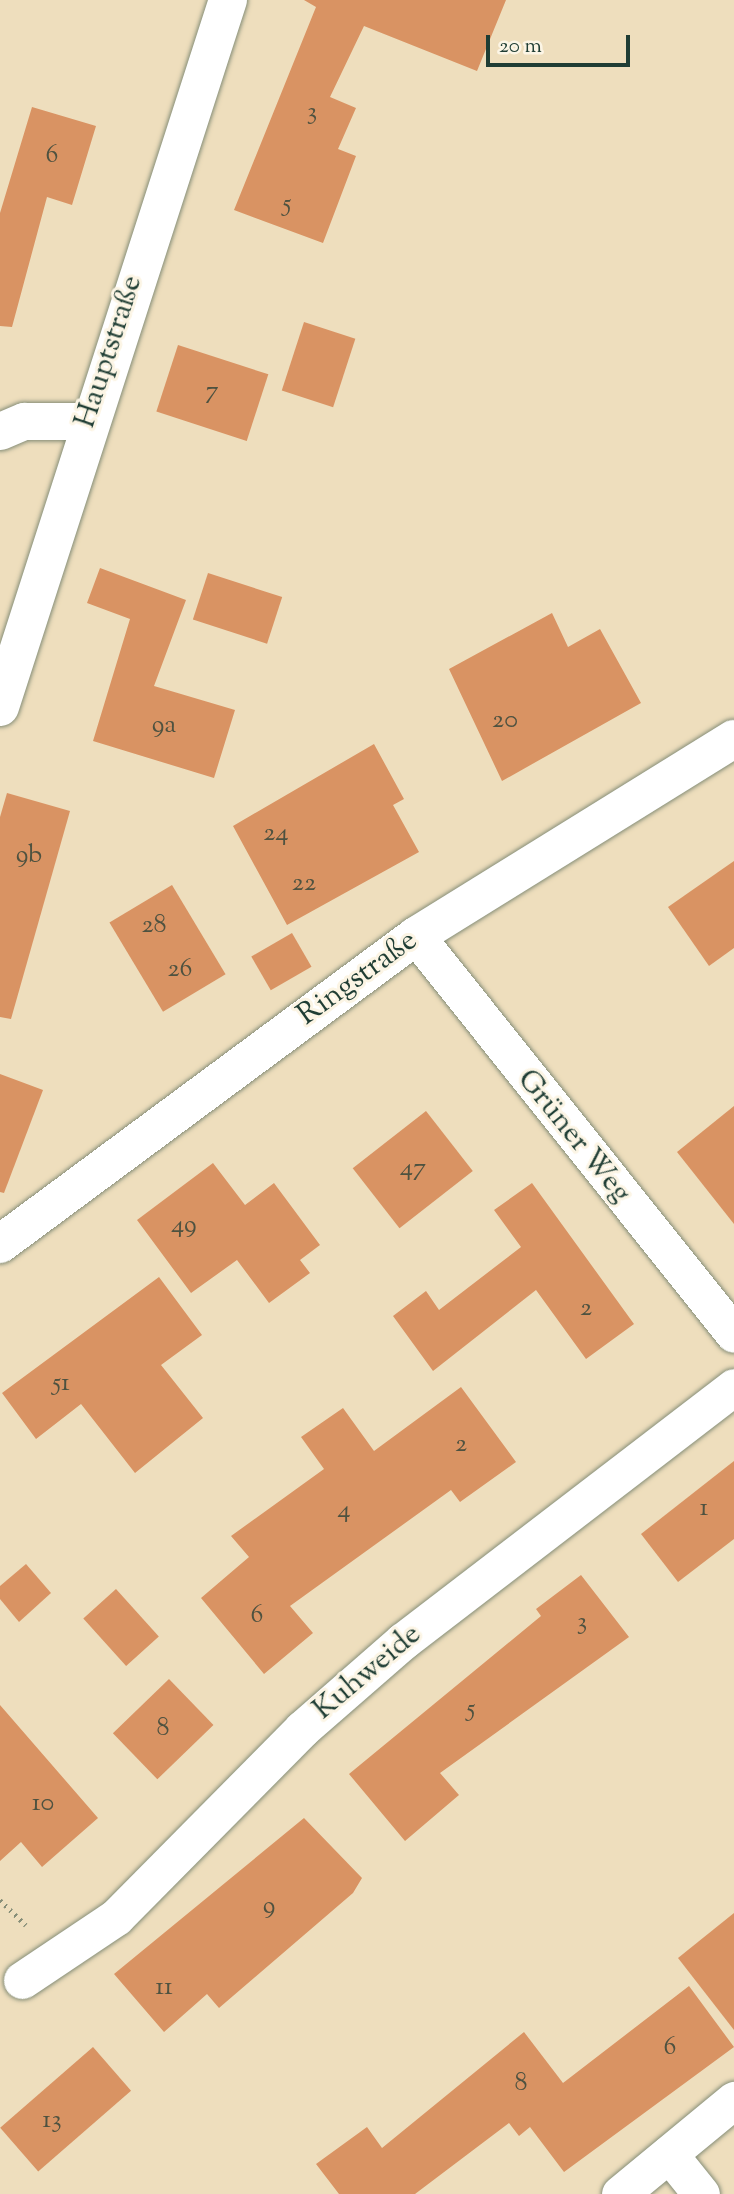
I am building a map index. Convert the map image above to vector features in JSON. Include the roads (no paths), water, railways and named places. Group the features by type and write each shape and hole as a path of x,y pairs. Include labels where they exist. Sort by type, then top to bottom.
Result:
{"street":[{"name":"Hauptstraße","path":"0,707 87,421 228,0"},
{"path":"0,431 24,421 87,421"},
{"name":"Ringstraße","path":"0,1244 416,936 734,739"},
{"name":"Grüner Weg","path":"416,936 734,1334"},
{"name":"Kuhweide","path":"22,1980 116,1917 302,1729 403,1641 734,1387"},
{"path":"620,2194 734,2100"},
{"path":"669,2154 701,2194"}]}
